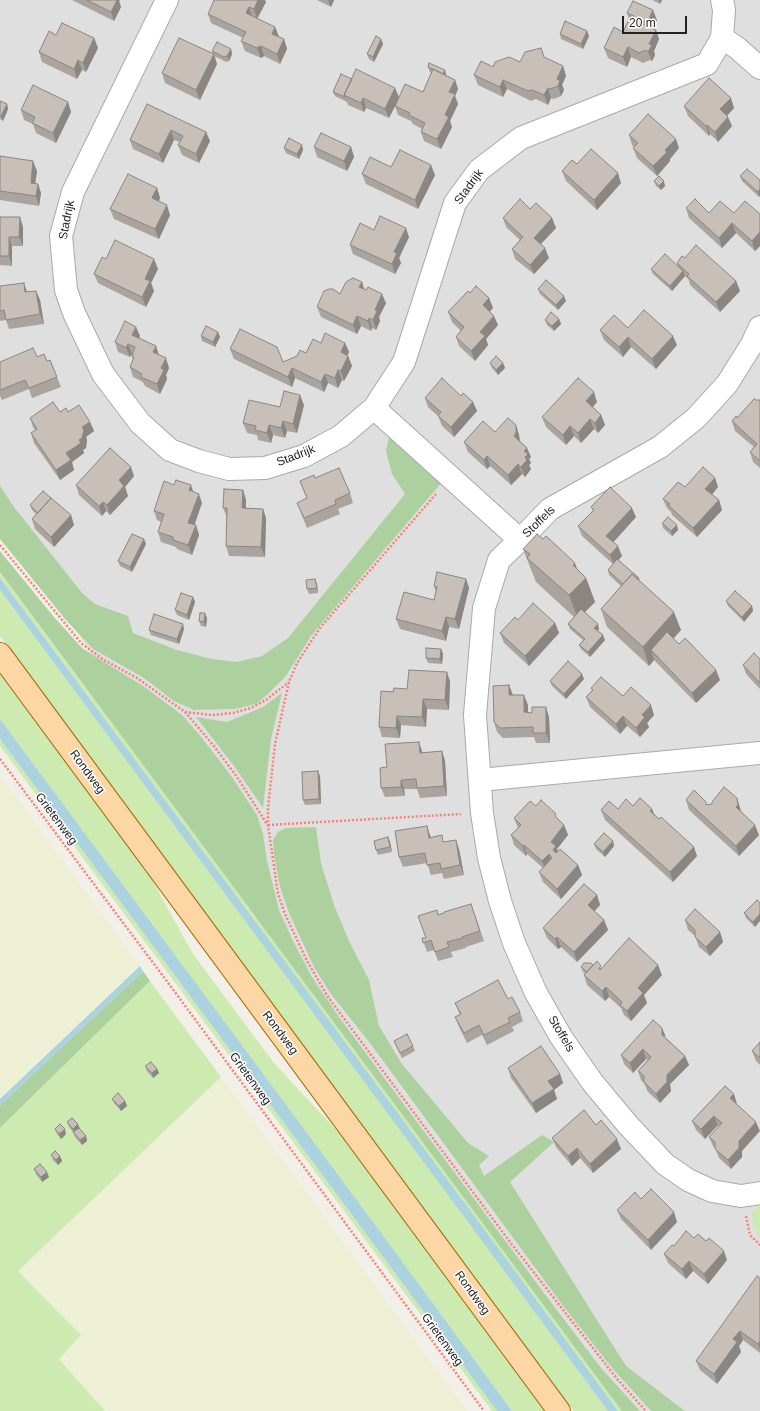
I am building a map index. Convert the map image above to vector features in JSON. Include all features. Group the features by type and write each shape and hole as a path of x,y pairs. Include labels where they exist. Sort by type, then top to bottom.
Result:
{"main road":[{"name":"Rondweg","path":"0,654 559,1411"}],"street":[{"name":"Stadrijk","path":"166,0 73,192 62,236 66,290 74,313 104,374 140,423 170,450 199,461 228,469 265,468 304,456 341,436 374,408 404,362 455,203 479,170 521,138 707,64 722,38 724,10 722,0"},
{"path":"722,38 736,46 760,68"},
{"name":"Stoffels","path":"750,1194 712,1191 688,1180 665,1164 628,1125 593,1083 561,1037 536,993 514,944 500,902 489,858 482,813 475,715 484,608 499,560 550,509 660,447 696,418 727,384 752,344 760,327"},
{"path":"374,408 520,540"},
{"path":"480,780 760,753"}],"path":[{"path":"450,477 320,628 297,662 289,682 275,744 268,808 268,825 278,894 285,914 307,961 328,997 510,1242 618,1380 646,1411"},
{"path":"0,545 82,644 104,660 137,678 185,712 214,746 237,777 268,825"},
{"path":"185,712 212,715 233,713 251,708 266,700 289,682"},
{"name":"Grietenweg","path":"0,759 166,980 484,1411"},
{"path":"268,825 482,813"},
{"path":"750,1194 750,1235 760,1245"}],"shaded area":[{"path":"0,0 760,0 760,1411 617,1411 372,1114 157,755 0,514"}],"green space":[{"path":"390,432 442,482 311,636 286,676 256,704 235,709 194,710 174,701 144,678 93,649 65,619 0,539 0,486 14,507 82,593 95,604 128,616 133,633 177,650 212,659 237,662 262,656 288,638 405,494 392,474 386,451"},
{"path":"0,551 54,617 82,648 146,688 182,715 232,777 257,815 263,834 267,861 279,910 312,977 339,1017 553,1305 601,1368 640,1411 622,1411 0,572"},
{"path":"0,572 622,1411 618,1411 0,578"},
{"path":"0,590 608,1411 574,1411 0,636"},
{"path":"0,675 150,876 193,954 274,1063 339,1133 546,1411 512,1411 489,1380 0,719"},
{"path":"282,693 271,739 263,808 234,766 196,717 227,722 263,707"},
{"path":"0,739 497,1411 492,1411 0,746"},
{"path":"0,775 141,967 139,966 0,1099"},
{"path":"316,827 321,863 334,905 349,941 369,980 379,1026 402,1064 468,1143 489,1156 479,1165 484,1176 542,1135 554,1142 510,1182 626,1366 685,1411 651,1411 613,1369 564,1307 370,1043 331,994 314,967 289,913 280,887 274,855 273,840 278,832 286,828"},
{"path":"143,971 150,981 0,1128 0,1105"},
{"path":"150,981 221,1077 18,1271 81,1335 59,1359 105,1411 0,1411 0,1128"},
{"path":"221,1077 467,1411 105,1411 59,1359 81,1335 18,1271"},
{"path":"760,1205 760,1238 754,1228 752,1214 756,1206"}],"water":[{"path":"0,578 618,1411 608,1411 0,590"},
{"path":"0,719 512,1411 497,1411 0,739"},
{"path":"140,966 143,971 0,1105 0,1099"}],"building":[{"path":"87,0 117,0 111,12"},
{"path":"214,0 258,0 254,9 249,7 246,13 275,27 272,34 284,39 277,54 261,46 257,48 241,41 246,32 208,14"},
{"path":"633,1 653,10 647,23 640,19 639,22 656,30 649,44 652,45 648,52 646,50 639,53 628,47 623,57 604,48 614,27 623,32 630,17 633,18 634,16 627,13"},
{"path":"565,21 587,31 581,44 560,34"},
{"path":"62,23 94,38 83,63 78,60 74,69 39,52 49,31 56,35"},
{"path":"376,36 381,39 373,57 367,54"},
{"path":"179,38 214,54 196,90 162,73"},
{"path":"217,42 231,49 227,56 224,57 212,51"},
{"path":"541,48 544,57 563,66 557,79 560,81 558,86 550,89 548,88 544,95 532,90 528,91 503,80 500,87 474,75 481,61 493,67 495,62 509,57 520,62 525,52"},
{"path":"429,63 445,70 443,74 428,67"},
{"path":"356,69 395,88 385,109 363,98 361,103 344,95"},
{"path":"433,69 455,80 449,92 455,94 445,115 449,117 437,139 421,132 425,123 409,115 410,113 395,106 405,84 423,92"},
{"path":"341,74 352,79 344,95 345,97 333,92"},
{"path":"709,78 731,98 720,109 728,117 715,132 684,106"},
{"path":"33,85 68,102 53,133 32,123 35,117 21,110"},
{"path":"0,101 7,104 1,116 0,115"},
{"path":"147,104 206,132 196,154 178,145 183,136 171,130 159,154 130,140"},
{"path":"648,114 676,139 665,150 667,152 653,166 633,148 638,143 629,135"},
{"path":"321,133 351,147 344,161 314,147"},
{"path":"289,138 302,145 297,154 284,148"},
{"path":"591,149 618,173 594,200 562,171 572,160 577,164"},
{"path":"400,150 431,165 415,200 362,174 370,157 391,167"},
{"path":"0,156 33,161 31,183 38,184 36,196 0,191"},
{"path":"747,169 760,180 760,189 758,192 740,176"},
{"path":"128,174 157,188 152,198 167,205 155,229 110,209"},
{"path":"659,176 664,181 659,186 654,181"},
{"path":"520,199 530,209 536,203 552,218 534,238 545,248 530,265 512,249 523,237 503,218"},
{"path":"695,199 709,213 720,201 734,213 745,201 760,214 760,232 752,241 732,223 719,238 686,208"},
{"path":"380,216 406,228 394,252 397,253 392,264 350,245 360,223 374,230"},
{"path":"0,217 20,217 19,237 9,237 9,256 0,256"},
{"path":"115,240 154,259 145,279 150,281 142,297 94,274 102,257 106,259"},
{"path":"696,245 736,281 716,302 687,276 689,274 677,263 682,256 685,258"},
{"path":"665,254 683,271 670,286 651,269"},
{"path":"353,278 362,282 359,287 366,290 368,287 382,294 375,310 377,311 373,320 369,318 368,321 357,316 353,325 317,307 324,291 333,289 340,294 346,282"},
{"path":"546,280 564,296 556,305 538,289"},
{"path":"24,283 25,292 36,291 40,314 6,320 4,310 0,311 0,286"},
{"path":"476,286 489,298 483,305 494,316 480,332 485,336 471,351 456,337 464,327 448,312 468,291 470,293"},
{"path":"644,310 673,336 652,359 628,337 619,347 600,330 614,315 628,328"},
{"path":"551,312 559,319 552,326 545,320"},
{"path":"125,321 136,327 132,335 156,346 153,352 166,358 161,368 164,370 157,384 141,377 142,374 130,367 134,357 132,356 135,347 128,344 126,348 115,342"},
{"path":"206,326 218,332 213,342 201,336"},
{"path":"240,329 277,347 283,362 297,356 300,350 306,353 313,339 321,343 325,333 345,343 341,352 348,356 341,371 338,370 335,378 325,374 321,382 292,368 288,377 230,349"},
{"path":"33,348 37,357 44,354 47,361 50,360 57,377 29,388 25,380 0,390 0,362"},
{"path":"496,356 503,363 496,370 490,363"},
{"path":"442,378 461,396 463,393 473,402 451,427 438,416 441,412 425,398"},
{"path":"578,378 594,392 586,401 601,415 595,423 590,419 578,433 570,426 563,435 542,417"},
{"path":"284,391 300,395 293,424 283,421 281,428 269,425 267,433 255,430 256,426 243,423 249,400 280,407"},
{"path":"754,399 760,400 760,461 750,452 757,444 732,421 736,416 737,418"},
{"path":"53,402 60,412 66,408 68,412 79,405 90,422 82,427 84,430 82,438 79,440 81,443 66,453 71,460 56,470 31,433 37,429 30,418"},
{"path":"508,418 516,425 516,433 514,436 527,448 524,451 528,454 525,457 527,460 521,467 518,464 508,475 487,456 484,460 464,442 483,421 495,432"},
{"path":"110,448 131,467 119,480 124,486 107,505 103,502 99,506 76,485"},
{"path":"703,467 715,478 705,489 719,500 693,528 668,505 670,504 663,499 678,482 685,487"},
{"path":"339,468 350,493 335,500 336,504 304,518 297,503 307,498 300,481 314,475 315,478"},
{"path":"176,480 191,485 189,490 199,494 188,523 196,525 188,545 173,540 173,537 158,532 164,514 154,511 164,481 174,485"},
{"path":"610,487 632,508 606,536 618,546 610,555 578,526 594,510 591,507"},
{"path":"224,489 243,490 242,508 263,509 261,547 226,546 227,508 223,508"},
{"path":"43,491 51,498 38,513 30,505"},
{"path":"51,498 71,515 51,537 32,519"},
{"path":"668,517 677,525 671,531 662,523"},
{"path":"132,534 144,539 130,567 118,561"},
{"path":"537,534 543,539 546,536 575,563 573,565 586,578 569,595 527,558 530,554 523,549"},
{"path":"617,559 639,578 638,579 632,574 623,584 608,570"},
{"path":"437,572 466,579 455,619 446,617 442,631 396,619 404,592 434,600 437,587 434,586"},
{"path":"632,574 674,612 643,647 601,609"},
{"path":"315,579 317,588 307,589 306,580"},
{"path":"735,591 752,606 742,617 726,601"},
{"path":"181,593 193,597 187,615 175,610"},
{"path":"533,603 555,623 525,656 500,633 515,617 518,620"},
{"path":"581,609 598,624 594,628 603,635 588,652 579,645 585,639 568,624"},
{"path":"200,613 205,613 204,622 199,621"},
{"path":"154,614 183,624 177,639 149,630"},
{"path":"667,632 679,644 685,638 716,670 692,693 651,650"},
{"path":"426,648 441,649 440,659 426,658"},
{"path":"754,653 760,659 760,683 743,665"},
{"path":"568,661 582,674 564,694 550,681"},
{"path":"409,670 447,672 445,700 423,699 422,717 397,716 396,728 379,727 381,691 393,692 394,688 407,689"},
{"path":"601,677 623,696 631,687 651,705 642,715 645,717 636,728 623,716 616,724 586,697 593,690 591,688"},
{"path":"509,685 509,695 524,695 524,712 532,713 532,707 546,707 546,733 533,733 533,727 500,728 494,722 493,686"},
{"path":"419,742 420,753 442,751 444,786 417,788 416,779 401,780 401,787 381,788 380,768 387,767 385,744"},
{"path":"318,771 319,799 303,800 302,772"},
{"path":"724,787 737,798 738,805 736,807 755,825 736,846 686,800 694,790 706,802 706,805 712,804"},
{"path":"640,798 652,809 650,811 659,819 661,817 694,847 670,872 601,810 609,801 618,809 626,799 633,806"},
{"path":"541,800 556,814 555,816 564,825 551,842 556,846 553,850 556,853 560,849 578,865 557,889 539,872 552,858 549,854 542,861 511,835 521,825 514,818 530,801 536,806"},
{"path":"427,826 429,838 442,835 443,842 456,840 460,865 441,869 440,863 427,865 425,853 399,857 395,831"},
{"path":"604,833 613,841 603,852 594,844"},
{"path":"388,837 390,847 376,850 374,841"},
{"path":"584,884 597,895 588,905 604,920 574,952 557,937 555,939 543,928"},
{"path":"757,900 760,903 760,914 753,922 744,913"},
{"path":"471,904 480,931 462,937 463,938 447,942 449,947 435,952 431,940 423,943 422,938 426,938 418,916 437,910 438,915"},
{"path":"695,909 720,932 706,947 695,937 695,930 685,920"},
{"path":"629,938 658,965 638,988 643,993 627,1011 620,1005 622,1002 606,987 602,991 584,975 597,961 601,966 599,968 600,970"},
{"path":"584,963 591,963 593,965 587,972 581,967"},
{"path":"498,980 508,999 512,997 520,1012 508,1018 510,1022 484,1035 479,1025 464,1033 455,1017 461,1014 455,1003"},
{"path":"653,1020 662,1028 662,1035 685,1056 667,1075 667,1082 656,1094 644,1082 644,1076 638,1071 651,1057 643,1049 630,1063 621,1055"},
{"path":"407,1034 413,1046 400,1053 394,1041"},
{"path":"760,1042 760,1058 752,1051"},
{"path":"541,1046 560,1074 548,1081 554,1089 532,1103 508,1068"},
{"path":"151,1062 157,1069 152,1073 145,1066"},
{"path":"725,1086 734,1094 730,1098 756,1122 739,1141 739,1148 728,1160 715,1149 715,1142 709,1137 722,1123 714,1116 701,1129 692,1121"},
{"path":"118,1093 125,1101 119,1106 112,1099"},
{"path":"584,1110 596,1125 601,1120 617,1139 590,1164 577,1148 568,1156 552,1138"},
{"path":"72,1118 78,1124 73,1129 67,1122"},
{"path":"60,1124 65,1129 59,1134 55,1129"},
{"path":"79,1128 86,1136 80,1140 73,1132"},
{"path":"55,1151 60,1156 56,1160 51,1155"},
{"path":"40,1164 47,1172 41,1177 34,1169"},
{"path":"651,1189 674,1212 648,1240 617,1210 635,1192 641,1199"},
{"path":"686,1231 694,1238 698,1234 706,1241 709,1238 724,1251 704,1274 689,1261 682,1269 664,1254 672,1245 674,1246"},
{"path":"757,1276 760,1278 760,1341 758,1344 740,1331 733,1339 737,1342 714,1374 696,1361"}]}
